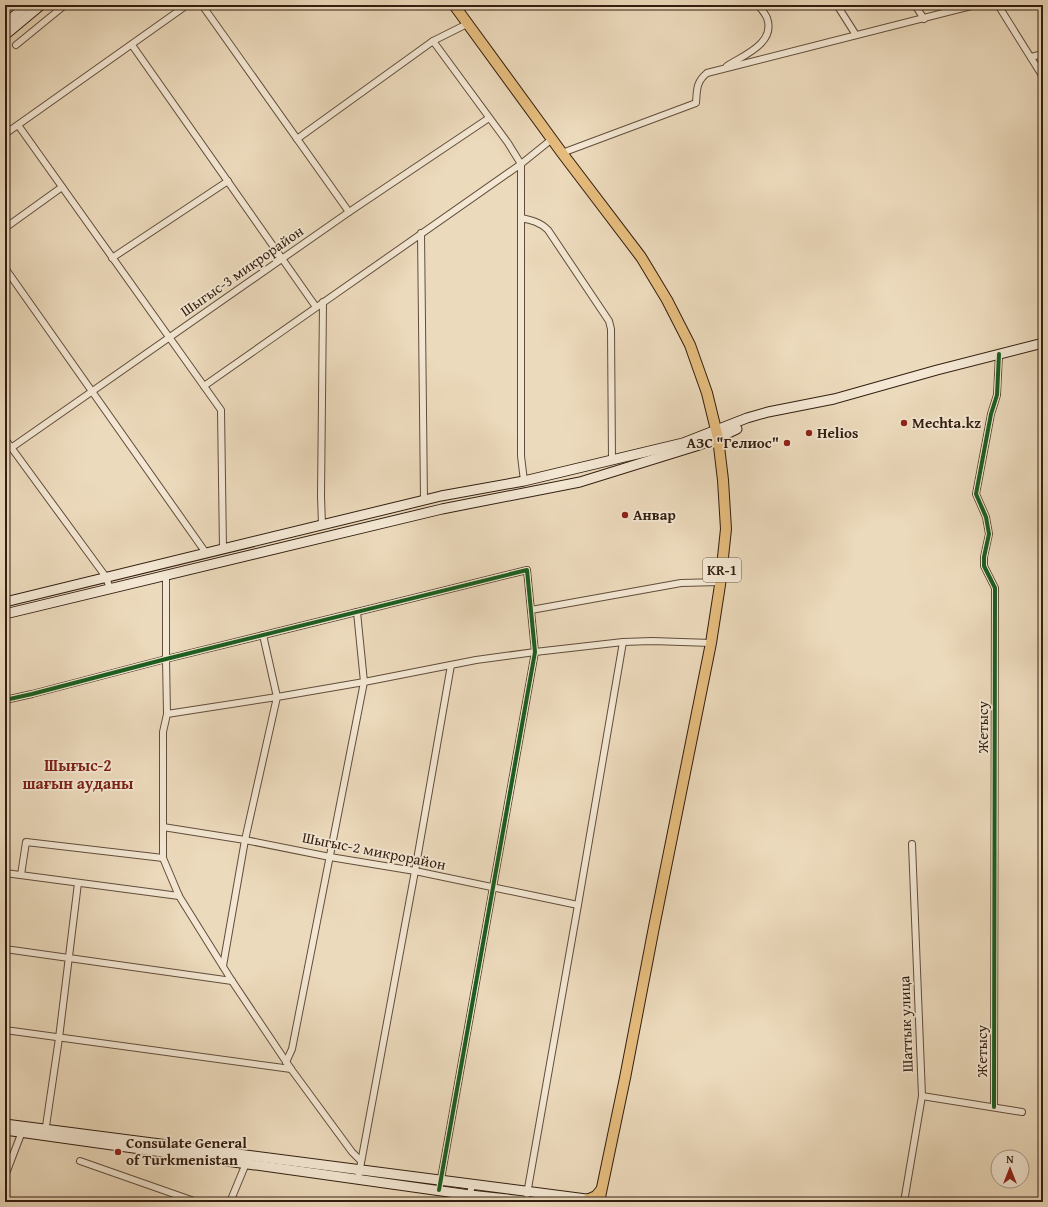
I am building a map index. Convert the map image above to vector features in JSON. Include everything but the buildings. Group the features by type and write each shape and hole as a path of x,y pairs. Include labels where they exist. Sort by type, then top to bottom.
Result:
{"main road":[{"path":"5,24 27,5"},
{"path":"5,35 41,5"},
{"name":"KR-1","path":"454,5 562,153 641,257 667,300 690,345 707,393 717,435 723,480 726,529 711,643 625,1078 601,1190 600,1202"},
{"path":"5,614 442,509 580,482 696,446 747,418 768,412 834,399 937,370 1043,343"},
{"path":"6,601 106,576 152,567 441,496 524,480 717,435"},
{"path":"441,496 442,509"},
{"path":"5,1124 45,1133 358,1175 439,1185 472,1185 529,1199"},
{"path":"5,1130 23,1129"},
{"path":"439,1185 469,1198 587,1200 600,1202"},
{"path":"587,1200 596,1196 601,1190"}],"street":[{"path":"16,45 65,5"},
{"path":"5,134 187,5"},
{"path":"202,5 349,212"},
{"path":"722,69 760,44 767,36 769,26 767,17 758,5"},
{"path":"837,5 856,35"},
{"path":"915,5 924,19"},
{"path":"562,153 696,103 697,87 702,77 707,73 975,5"},
{"path":"998,5 1043,77"},
{"path":"297,139 433,41 468,24"},
{"path":"433,41 508,143 521,164 521,456 524,480"},
{"path":"132,44 316,307"},
{"path":"1031,57 1043,54"},
{"name":"Шыгыс-3 микрорайон","path":"11,448 282,258 489,118"},
{"path":"18,125 221,410 223,549"},
{"path":"204,386 521,164 552,139"},
{"path":"112,258 228,181"},
{"path":"5,228 62,188"},
{"path":"521,218 537,222 548,230 609,321 611,329 612,460"},
{"path":"421,233 424,500"},
{"path":"5,268 206,553"},
{"path":"322,525 323,302"},
{"name":"Жетысу","path":"994,1108 995,588 984,566 984,557 989,534 986,517 976,494 991,414 997,395 999,354"},
{"path":"5,439 106,576 110,589"},
{"path":"5,700 527,570 535,652 494,888 439,1185"},
{"path":"166,576 167,714 163,732 163,858 179,896 232,981 290,1069 352,1152 361,1161"},
{"path":"531,610 681,584 720,582"},
{"path":"286,1062 292,1049 364,682 357,612"},
{"path":"223,966 245,840 276,697 263,635"},
{"path":"167,714 276,697 451,665 535,652 623,642 652,641 711,643"},
{"path":"529,1199 623,642"},
{"path":"358,1175 415,871 451,665"},
{"name":"Шыгыс-2 микрорайон","path":"163,827 245,840 330,857 415,871 578,905"},
{"path":"21,875 26,842 163,858"},
{"name":"Шаттык улица","path":"904,1202 922,1096 912,844"},
{"path":"5,873 179,896"},
{"path":"45,1133 59,1038 78,883"},
{"path":"5,949 232,981"},
{"path":"5,1030 290,1069"},
{"path":"922,1096 1022,1112"},
{"path":"5,1176 23,1129"},
{"path":"230,1202 247,1160"},
{"path":"80,1161 197,1202"},
{"path":"469,1198 472,1185"}],"cycle path":[{"path":"994,1107 995,588 984,566 984,557 989,534 986,517 976,494 991,414 997,395 999,354"},
{"path":"5,700 527,570 535,652 439,1190"}],"place":[{"name":"Mechta.kz","path":"904,423"},
{"name":"Helios","path":"809,433"},
{"name":"АЗС \"Гелиос\"","path":"787,443"},
{"name":"Анвар","path":"625,515"},
{"name":"Consulate General of Turkmenistan","path":"118,1152"}],"district":[{"name":"Шығыс-2 шағын ауданы","path":"78,774"}]}
